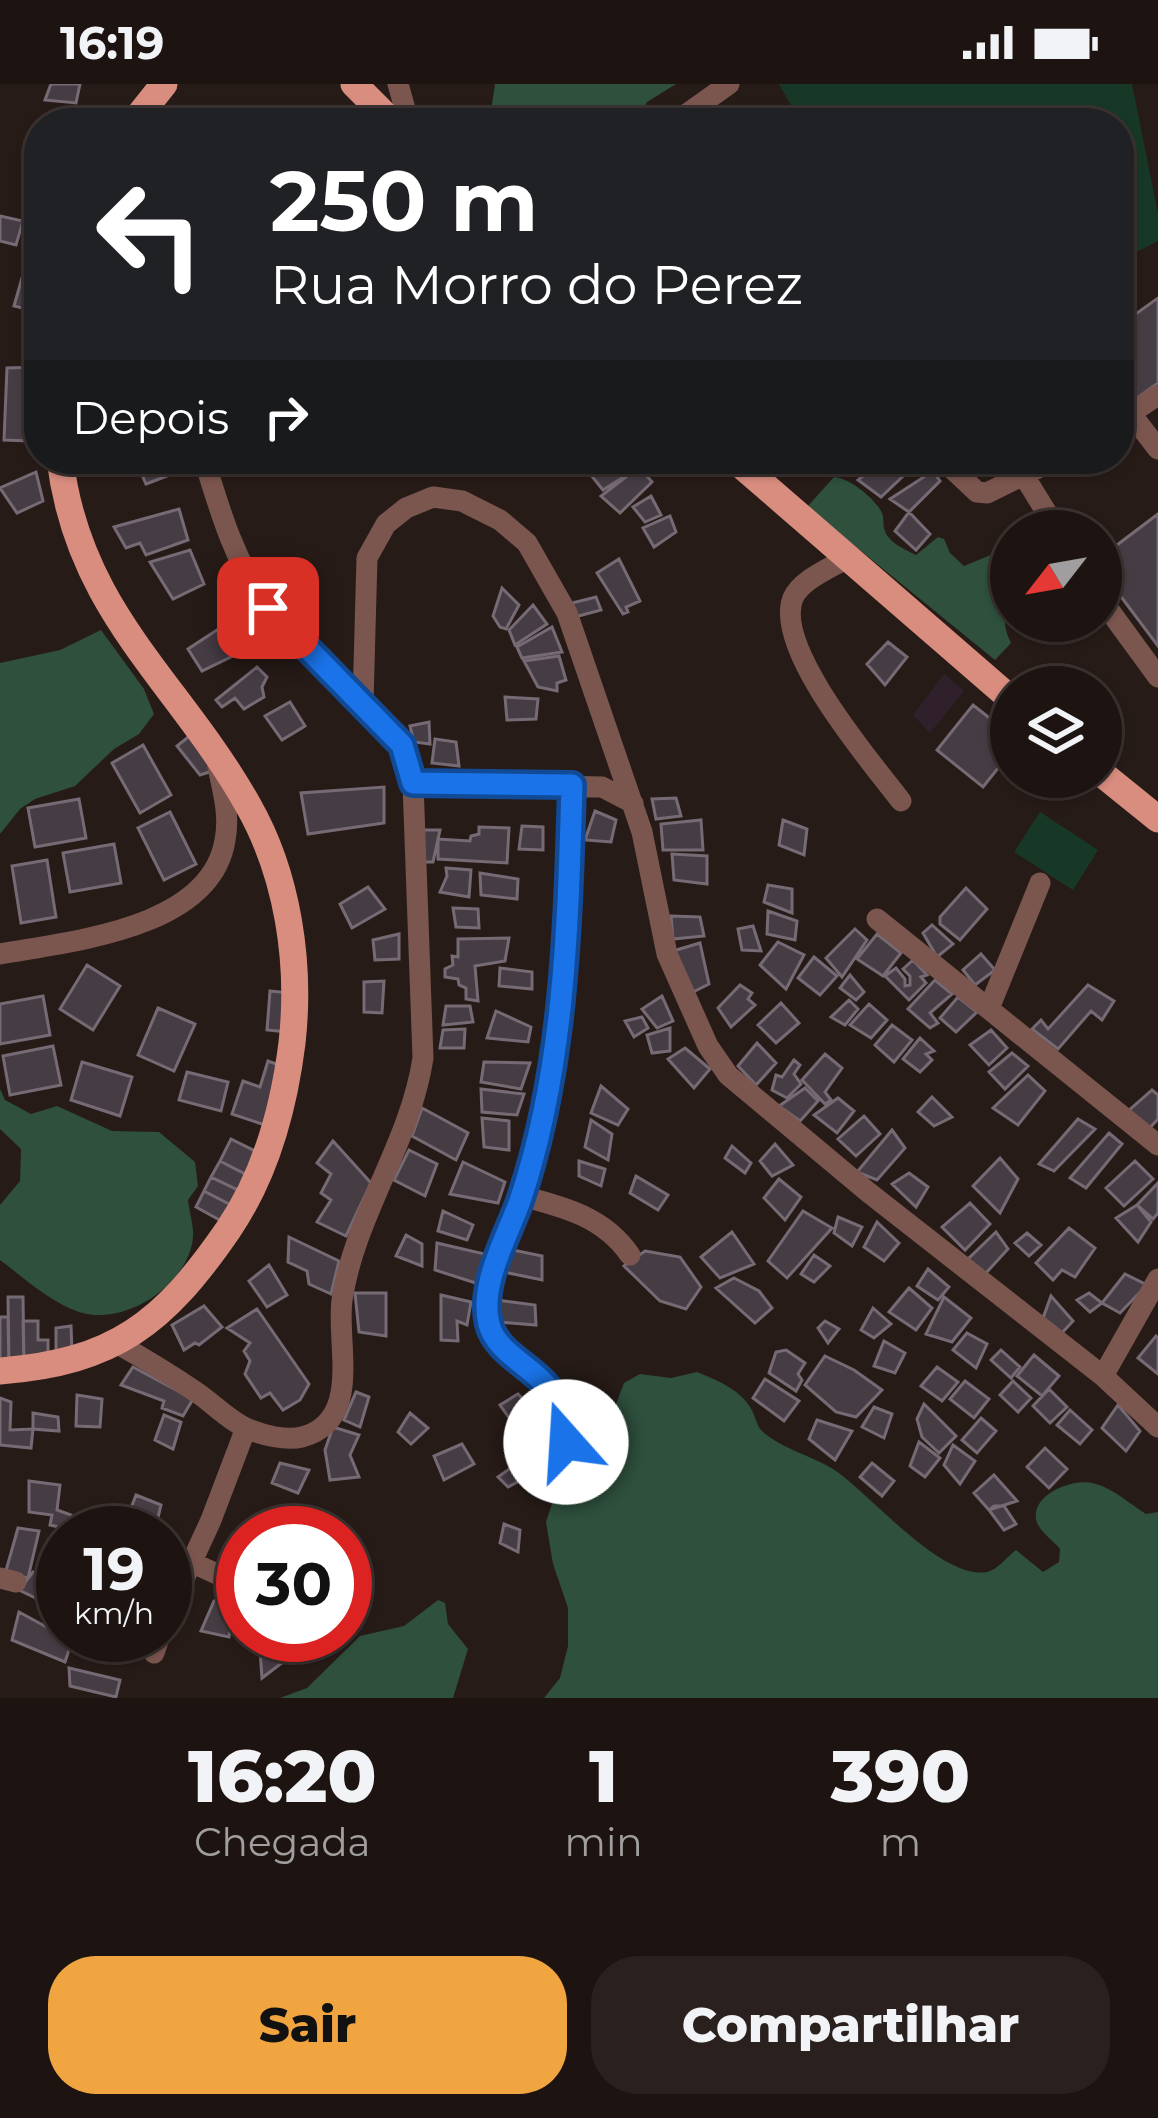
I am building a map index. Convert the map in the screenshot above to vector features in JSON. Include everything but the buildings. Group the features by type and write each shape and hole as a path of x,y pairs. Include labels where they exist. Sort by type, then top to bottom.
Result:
{"main road":[{"path":"145,108 164,84"},
{"path":"355,84 378,108"},
{"path":"0,1371 71,1360 118,1344 160,1314 197,1274 233,1221 263,1161 283,1100 295,1018 286,908 264,838 215,755 112,612 71,520 63,474"},
{"path":"751,474 990,681"},
{"path":"1122,790 1158,820"}],"street":[{"path":"695,108 729,84"},
{"path":"1134,426 1158,449"},
{"path":"118,1344 246,1428 279,1437 302,1437 326,1423 340,1399 344,1370 342,1301 367,1211 418,1091 423,1058 413,783 402,745 268,608 234,555 209,474"},
{"path":"958,474 977,492 994,491 1028,474"},
{"path":"1024,476 1045,510"},
{"path":"363,701 367,557 386,524 406,508 433,497 462,501 500,520 527,544 567,613 633,803 667,954 688,1007 728,1075 868,1192 1103,1376 1158,1427"},
{"path":"845,559 797,592 792,628 812,676 843,728 902,801"},
{"path":"1122,628 1158,677"},
{"path":"0,954 128,927 170,909 212,878 225,843 227,808 215,755"},
{"path":"413,783 602,787 633,803"},
{"path":"540,1468 555,1460 566,1442 561,1414 551,1392 527,1365 503,1348 489,1326 488,1297 521,1196 560,1023 572,785"},
{"path":"990,1006 1040,884"},
{"path":"877,919 1158,1145"},
{"path":"521,1196 571,1208 610,1232 629,1255"},
{"path":"1103,1376 1158,1279"},
{"path":"216,1574 193,1563 246,1428"}],"shaded area":[{"path":"944,674 964,691 930,733 913,715"}],"green space":[{"path":"495,84 676,84 644,108 491,108"},
{"path":"779,84 1132,84 1158,214 1158,241 1134,253 1134,108 793,108"},
{"path":"834,477 867,494 898,546 916,555 938,537 964,566 990,555 990,642 1011,643 995,660 807,507"},
{"path":"101,630 144,689 154,714 139,734 114,749 75,786 35,799 0,834 0,663 60,650"},
{"path":"1040,812 1098,850 1073,890 1014,852"},
{"path":"0,1089 5,1100 31,1114 57,1106 112,1131 159,1132 195,1162 198,1186 188,1200 193,1233 189,1255 167,1286 134,1308 97,1315 68,1308 0,1260 0,1205 20,1181 21,1149 0,1129"},
{"path":"697,1372 739,1395 770,1437 836,1471 929,1550 969,1571 991,1571 1016,1550 1043,1572 1059,1562 1060,1549 1036,1519 1041,1502 1067,1485 1096,1484 1146,1514 1158,1512 1158,1698 544,1698 560,1678 568,1646 568,1608 553,1564 546,1522 558,1485 601,1444 624,1383 640,1374 671,1378"},
{"path":"438,1600 445,1603 448,1624 468,1649 453,1698 280,1698 307,1688 334,1662 372,1662 372,1633 404,1626"}],"route":[{"path":"268,608 402,745 413,783 572,785 560,1023 521,1196 488,1297 489,1326 503,1348 527,1365 551,1392 566,1442"}]}
